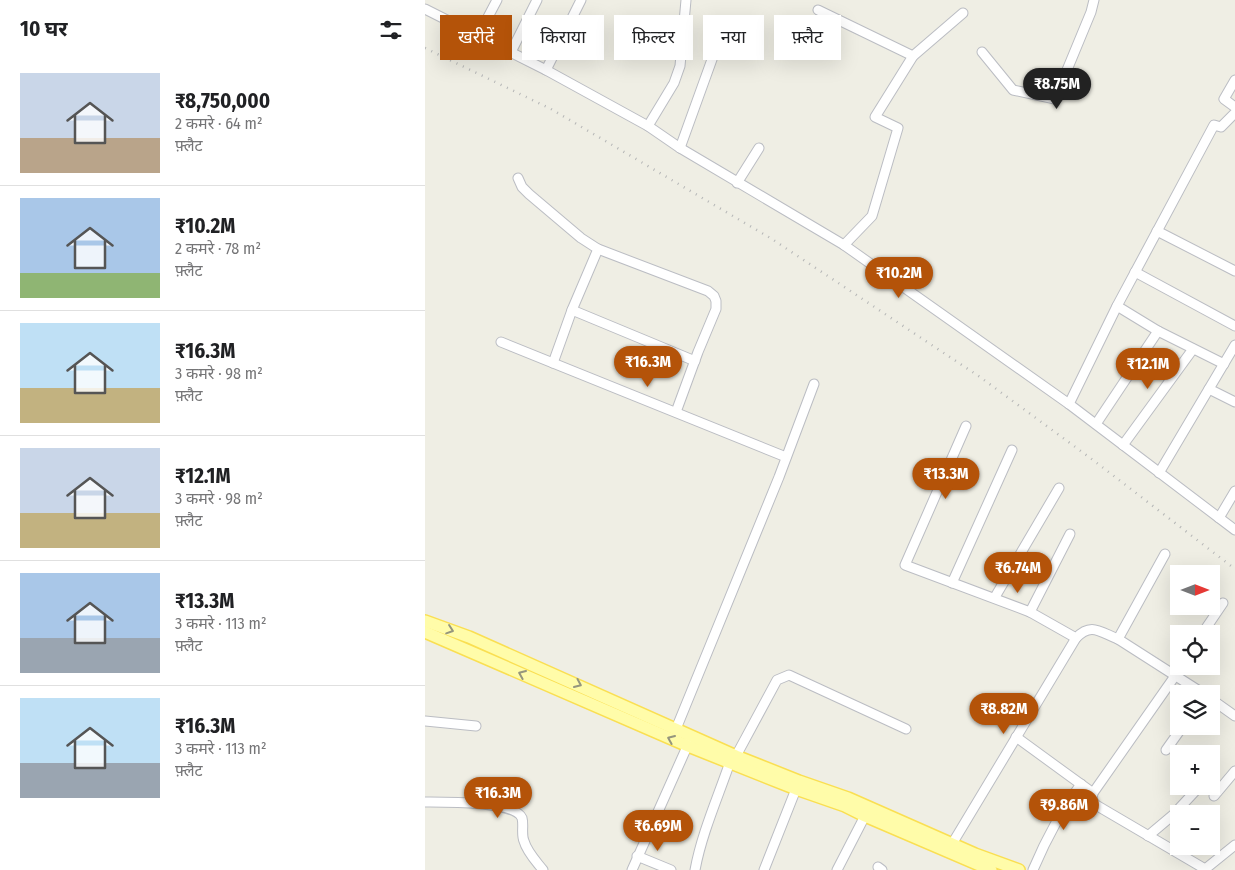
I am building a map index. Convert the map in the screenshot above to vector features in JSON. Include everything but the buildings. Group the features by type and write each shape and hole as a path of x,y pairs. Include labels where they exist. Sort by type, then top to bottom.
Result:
{"main road":[{"path":"427,630 469,637 575,682 676,729 690,741"},
{"path":"427,630 798,785 848,798 867,812 991,870"},
{"path":"867,812 952,844 1011,869"}],"street":[{"path":"489,15 497,0"},
{"path":"512,50 537,0"},
{"path":"546,70 581,0"},
{"path":"648,126 674,83 680,66 686,0"},
{"path":"982,52 1013,90 1055,99 1091,12 1094,0"},
{"path":"425,8 440,16"},
{"path":"818,10 913,56"},
{"path":"844,245 872,216 898,128 875,117 913,56 963,13"},
{"path":"512,53 648,126 737,183 844,245 1069,404 1235,530"},
{"path":"680,148 712,60"},
{"path":"1235,80 1224,99 1235,107"},
{"path":"1069,404 1117,306 1214,125 1221,127 1235,113"},
{"path":"737,183 759,148"},
{"path":"518,178 522,187 529,194 581,238 598,249 708,291 714,296 716,309 676,412"},
{"path":"1157,231 1235,272"},
{"path":"553,362 572,310 598,249"},
{"path":"1135,272 1235,326"},
{"path":"1117,306 1158,331 1223,364"},
{"path":"572,310 695,361"},
{"path":"1096,424 1158,331"},
{"path":"501,342 786,457"},
{"path":"1159,473 1235,346"},
{"path":"1123,445 1193,349"},
{"path":"676,729 814,384"},
{"path":"1209,388 1235,402"},
{"path":"966,426 905,565 995,597 1030,612 1076,638"},
{"path":"952,582 1012,450"},
{"path":"995,597 1059,488"},
{"path":"1219,518 1235,491"},
{"path":"1030,612 1070,534"},
{"path":"1118,639 1165,554"},
{"path":"1208,625 1223,603"},
{"path":"952,844 1082,631 1092,628 1118,639 1189,685"},
{"path":"695,870 713,810 733,757 777,680 789,675 907,729"},
{"path":"1176,677 1093,793 1092,800 1095,805 1204,870 1235,846"},
{"path":"1220,705 1235,716"},
{"path":"425,721 477,726"},
{"path":"1166,750 1177,735"},
{"path":"1016,737 1093,793"},
{"path":"632,870 690,741"},
{"path":"1214,796 1235,771"},
{"path":"1033,870 1063,808 1081,784"},
{"path":"764,870 798,785"},
{"path":"1148,836 1173,815 1192,795"},
{"path":"425,802 493,805 517,812 521,816 523,841 543,870"},
{"path":"837,870 867,812"},
{"path":"637,856 671,870"}],"railway":[{"path":"425,48 551,109 772,239 980,377 1093,460 1235,569"}]}
